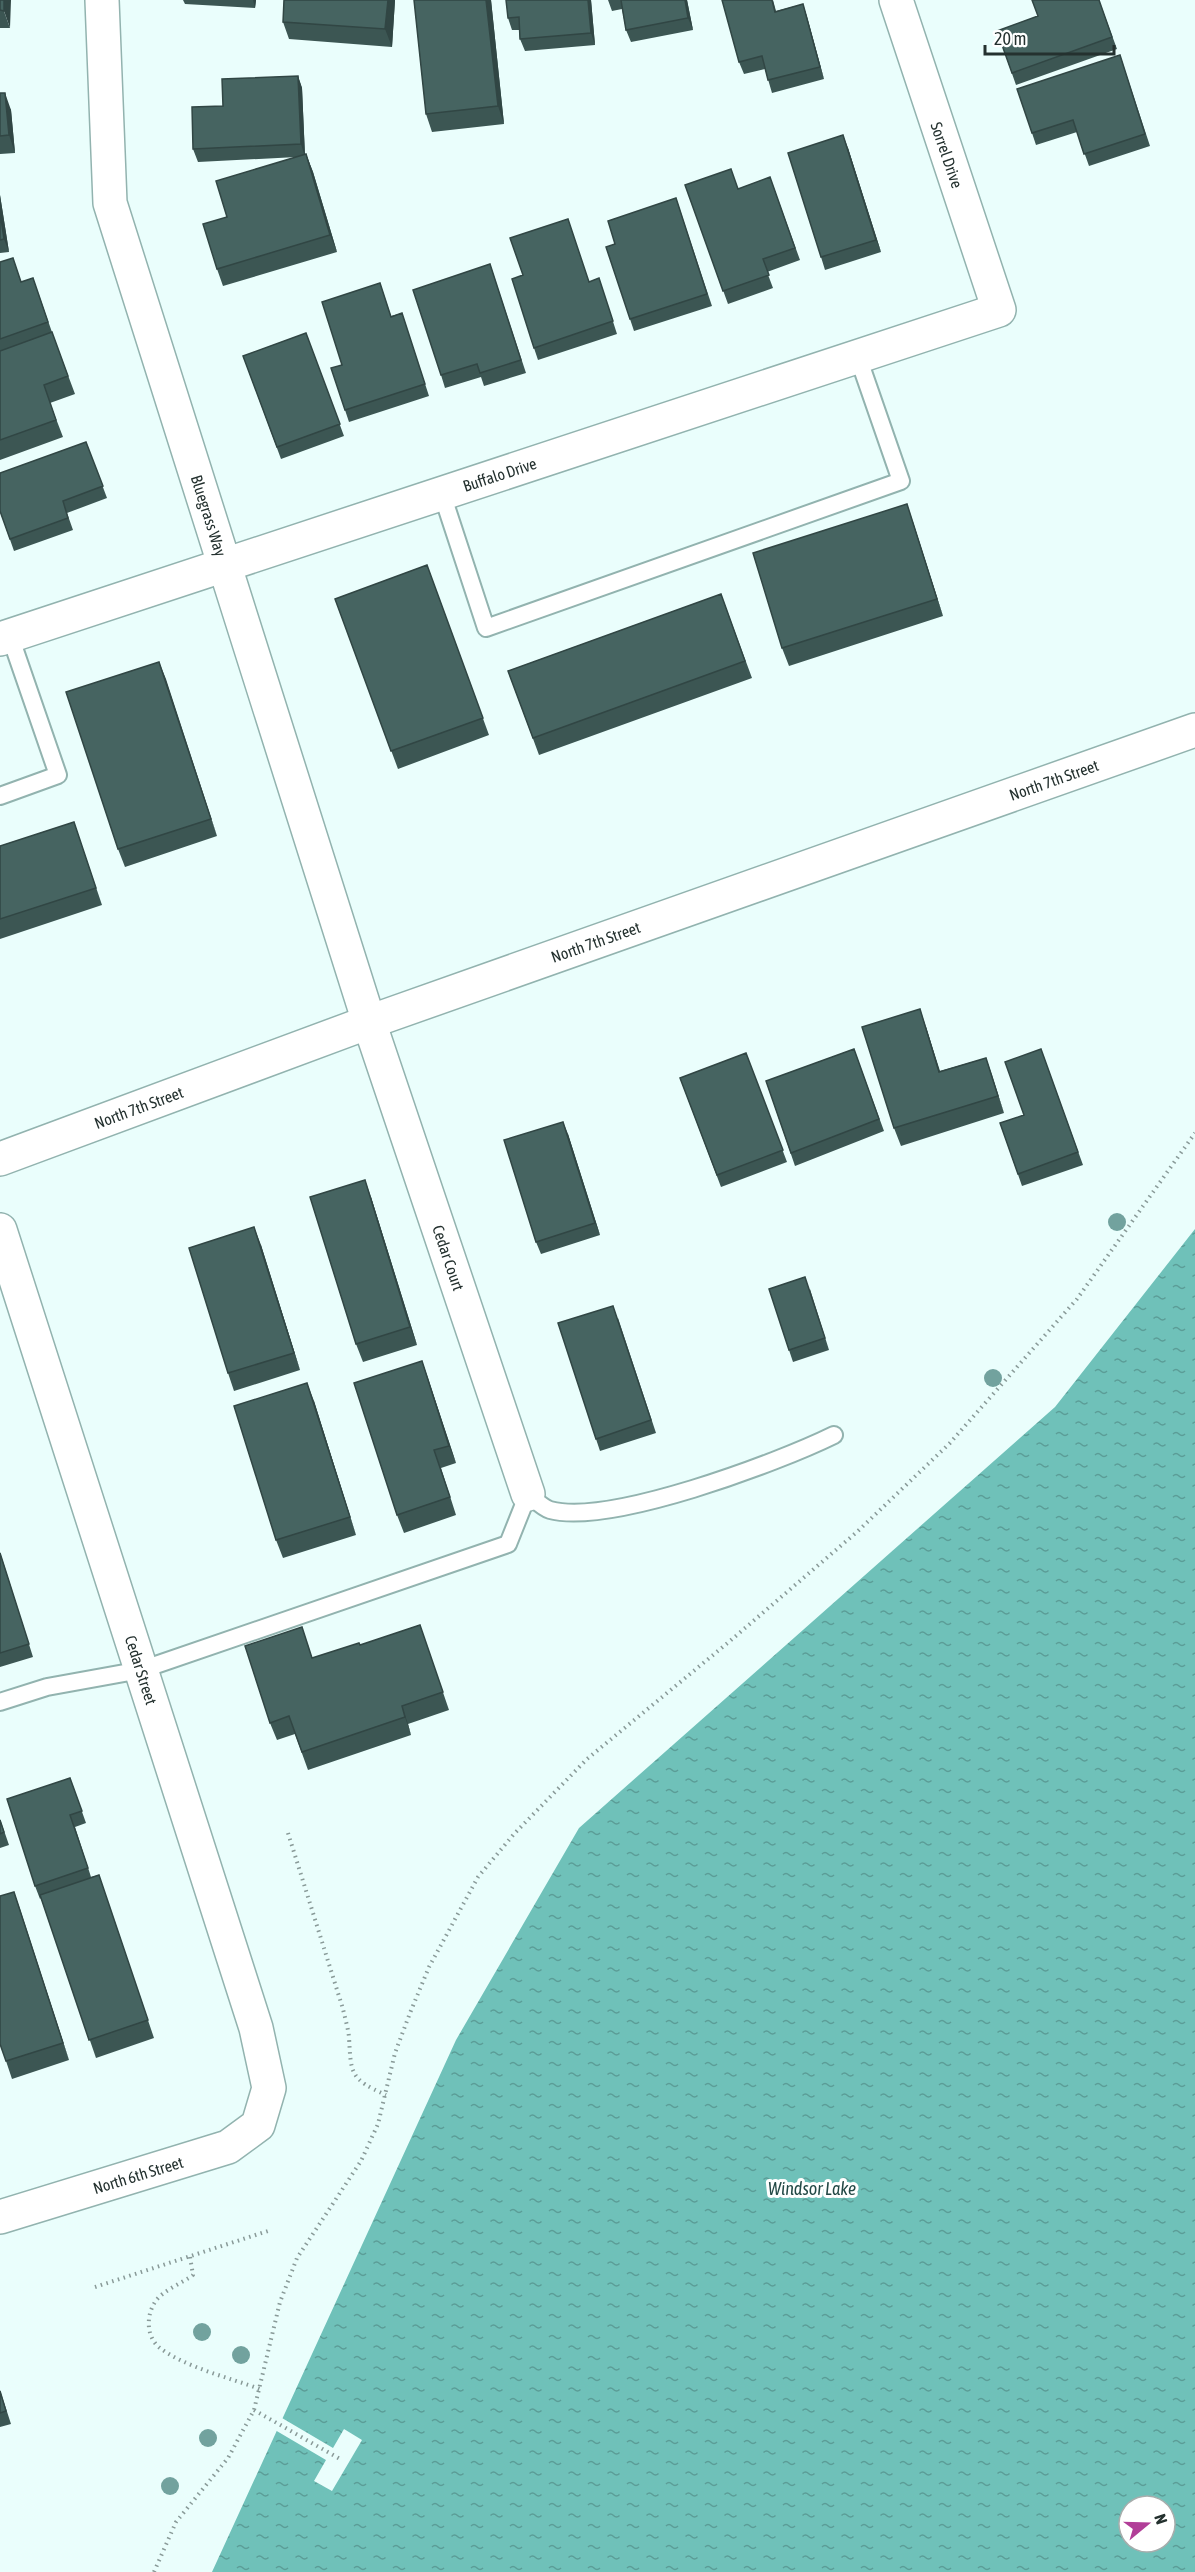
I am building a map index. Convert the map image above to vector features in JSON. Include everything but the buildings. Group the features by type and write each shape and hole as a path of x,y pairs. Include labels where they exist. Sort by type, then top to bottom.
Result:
{"street":[{"name":"Bluegrass Way","path":"102,0 110,204 369,1022"},
{"name":"Sorrel Drive","path":"896,0 999,310"},
{"name":"Buffalo Drive","path":"5,638 999,310"},
{"name":"North 7th Street","path":"0,1159 369,1022 1195,730"},
{"name":"Cedar Court","path":"369,1022 528,1494"},
{"name":"Cedar Street","path":"0,1230 256,2028 269,2088 262,2113"},
{"name":"North 6th Street","path":"0,2217 228,2147 258,2126 262,2113"}],"lane":[{"path":"442,494 486,628 901,481 858,357"},
{"path":"0,796 58,775 5,638"},
{"path":"0,1702 47,1687 141,1670 508,1544 528,1494 549,1510 585,1512 626,1506 712,1482 798,1453 834,1435"}],"path":[{"path":"154,2572 176,2522 228,2458 254,2410 280,2302 297,2258 361,2161 378,2124 395,2053 429,1967 478,1877 514,1834 587,1760 858,1531 950,1443 1077,1299 1195,1132"},
{"path":"288,1833 343,2009 349,2036 348,2059 355,2076 371,2089 386,2095"},
{"path":"95,2288 271,2230"},
{"path":"190,2257 192,2275 156,2300 148,2317 150,2336 160,2348 185,2361 260,2389"},
{"path":"254,2410 340,2459"}],"water":[{"name":"Windsor Lake","path":"1195,1229 1195,2572 212,2572 456,2040 579,1828 1055,1407"}],"pier":[{"path":"282,2418 333,2448 344,2429 362,2440 332,2491 314,2481 326,2460 275,2430"}]}
